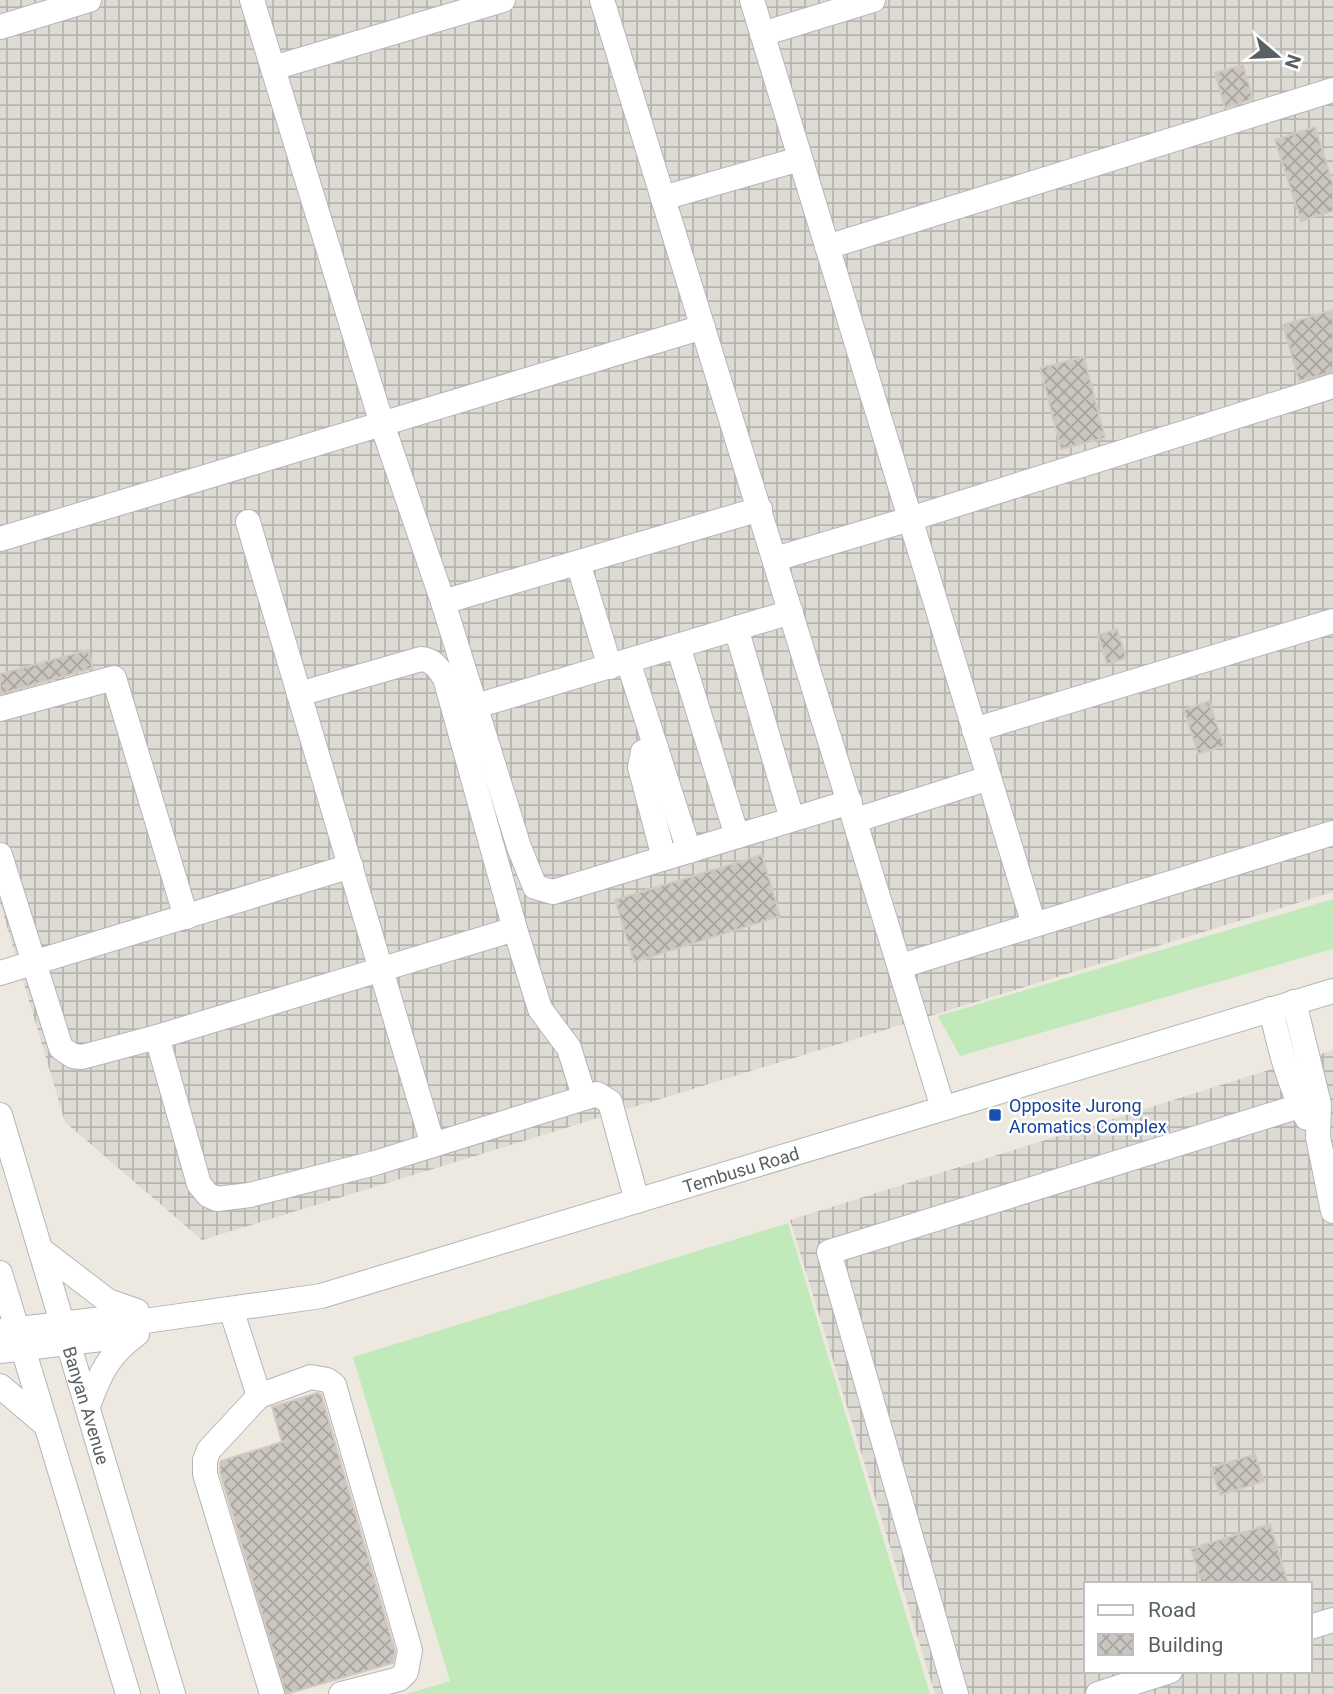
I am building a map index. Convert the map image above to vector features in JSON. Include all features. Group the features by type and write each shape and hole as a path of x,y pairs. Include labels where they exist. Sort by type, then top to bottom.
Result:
{"street":[{"path":"0,27 89,0"},
{"path":"252,0 382,424 443,602 519,847 534,887 554,892 792,819 853,811 989,778"},
{"path":"273,68 503,0"},
{"path":"602,0 943,1108"},
{"path":"752,0 1034,925"},
{"path":"762,34 873,0"},
{"path":"827,247 1333,90"},
{"path":"663,198 800,159"},
{"path":"0,540 703,327"},
{"path":"775,559 1333,386"},
{"path":"443,602 760,509"},
{"path":"248,522 433,1145"},
{"path":"578,564 656,747 689,851"},
{"path":"476,706 791,612"},
{"path":"974,730 1333,621"},
{"path":"736,628 792,819"},
{"path":"678,646 737,836"},
{"path":"299,694 421,659 430,660 438,667 445,678 540,1009 569,1048 584,1096"},
{"path":"0,709 114,678 186,916"},
{"path":"656,747 643,752 640,767 664,858"},
{"path":"901,966 1333,833"},
{"path":"0,855 61,1048 66,1053 82,1057 515,929"},
{"path":"0,973 351,866"},
{"name":"Tembusu Road","path":"10,1340 66,1334 110,1338 151,1320 321,1296 1333,991"},
{"path":"1283,1006 1278,1037 1300,1105 1326,1135"},
{"path":"1283,1006 1319,1104 1326,1135 1333,1211"},
{"path":"157,1037 199,1184 208,1195 216,1199 250,1195 433,1145 597,1094 610,1102 637,1200"},
{"path":"956,1694 828,1252 1300,1105"},
{"name":"Banyan Avenue","path":"0,1115 173,1694"},
{"path":"40,1249 108,1301 151,1320 108,1359 88,1406"},
{"path":"0,1273 10,1340 46,1425 128,1694"},
{"path":"231,1309 259,1395"},
{"path":"272,1694 205,1474 205,1460 209,1450 259,1395 311,1377 327,1380 334,1385 410,1650 406,1672 399,1679 341,1694"},
{"path":"0,1386 46,1425"},
{"path":"1312,1626 1333,1620"},
{"path":"1098,1694 1164,1673"}],"shaded area":[{"path":"0,0 1333,0 1333,892 202,1240 65,1122 0,903"},
{"path":"1333,1050 1333,1694 935,1694 790,1220"}],"green space":[{"path":"1333,899 1333,949 960,1056 938,1016"},
{"path":"788,1223 930,1694 407,1694 450,1681 353,1357"}],"building":[{"path":"1243,65 1253,99 1225,108 1215,73"},
{"path":"1315,127 1333,184 1333,211 1301,221 1275,140"},
{"path":"1333,310 1333,372 1299,381 1283,325"},
{"path":"1084,357 1105,438 1061,449 1040,368"},
{"path":"1117,629 1126,658 1107,664 1098,635"},
{"path":"88,650 93,668 0,694 0,674"},
{"path":"1209,701 1224,746 1198,754 1184,710"},
{"path":"762,855 780,916 634,962 615,900"},
{"path":"321,1394 395,1651 393,1663 286,1694 220,1472 220,1463 282,1442 272,1407"},
{"path":"1255,1454 1264,1481 1220,1495 1211,1468"},
{"path":"1270,1524 1287,1582 1201,1582 1191,1549"}],"place":[{"name":"Opposite Jurong Aromatics Complex","path":"995,1115"}]}
